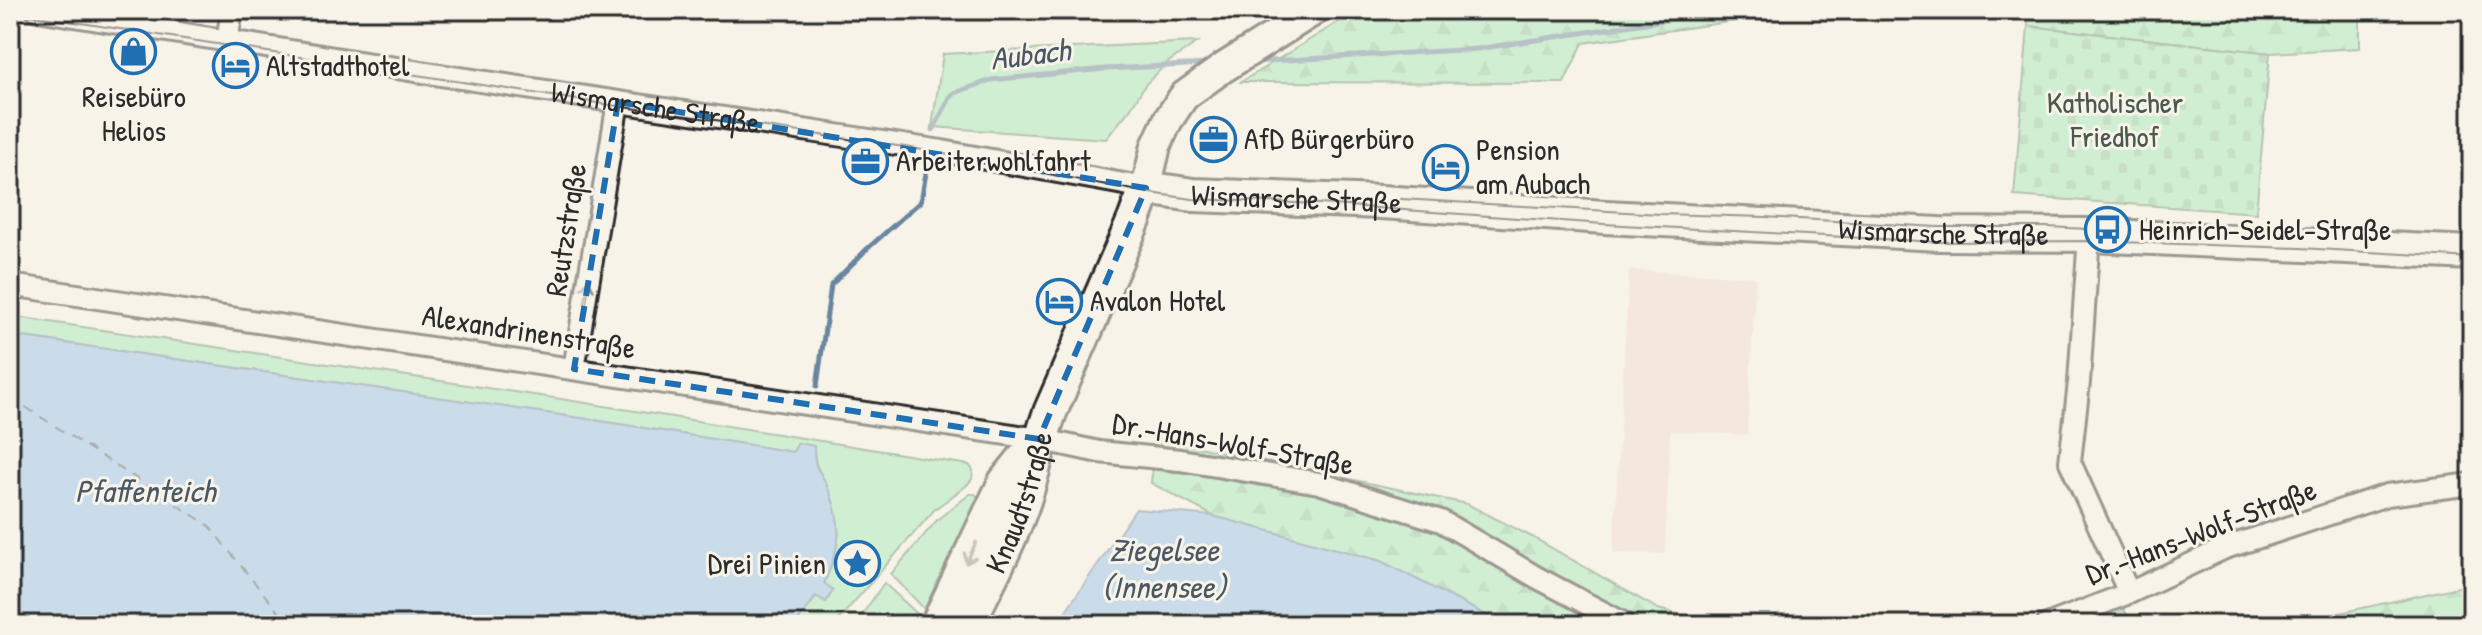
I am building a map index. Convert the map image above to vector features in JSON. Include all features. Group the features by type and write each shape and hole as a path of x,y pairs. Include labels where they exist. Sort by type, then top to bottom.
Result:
{"main road":[{"name":"Wismarsche Straße","path":"1146,188 1193,195 1381,202 1939,234 2089,235 2472,253"},
{"path":"1039,439 1146,188"},
{"name":"Knaudtstraße","path":"937,625 1005,482 1039,439"},
{"name":"Knaudtstraße","path":"967,625 993,575 1027,489 1039,439"}],"street":[{"name":"Wismarsche Straße","path":"37,10 942,151 1146,188"},
{"path":"227,41 232,10"},
{"path":"1146,188 1156,146 1184,96 1315,10"},
{"name":"Reutzstraße","path":"574,369 618,102"},
{"path":"2089,235 2070,462 2129,593"},
{"name":"Alexandrinenstraße","path":"10,285 1039,439"},
{"name":"Dr.-Hans-Wolf-Straße","path":"1039,439 1099,452 1180,460 1319,483 1441,521 1536,577 1627,625"},
{"name":"Dr.-Hans-Wolf-Straße","path":"2047,625 2129,593 2225,548 2387,495 2472,484"}],"highlighted area":[{"path":"618,102 1146,188 1039,439 574,369"}],"shaded area":[{"path":"1629,270 1756,277 1747,435 1670,431 1665,554 1613,553"}],"green space":[{"path":"1358,10 1812,10 1583,43 1564,83 1241,82"},
{"path":"2028,10 2360,10 2360,48 2270,53 2028,26"},
{"name":"Katholischer Friedhof","path":"2028,26 2270,53 2256,213 2014,196"},
{"path":"1198,42 1167,63 1145,85 1106,139 932,127 943,54"},
{"path":"10,316 567,400 969,465 973,470 972,479 935,509 834,625 795,625 817,596 826,602 833,590 824,583 837,546 838,524 827,486 816,465 814,446 798,443 793,452 10,335"},
{"path":"1156,438 1467,504 1534,538 1658,609 1721,625 1505,625 1381,561 1213,516 1151,483"},
{"path":"970,494 978,497 977,502 928,613 891,574 938,519"},
{"path":"884,583 924,620 922,625 855,625"},
{"path":"2472,584 2472,625 2285,625"},
{"path":"2122,606 2133,625 2074,625"}],"water":[{"name":"Pfaffenteich","path":"10,335 793,452 798,443 814,446 816,465 832,500 838,524 837,546 824,583 833,590 826,602 816,596 795,625 10,625"},
{"name":"Ziegelsee (Innensee)","path":"1136,509 1213,516 1381,561 1505,625 1056,625"}],"waterway":[{"name":"Aubach","path":"1254,62 1477,49 1730,10"},
{"name":"Aubach","path":"933,130 952,94 991,80 1105,69 1208,64"},
{"name":"Aubach","path":"817,386 831,285 921,201 928,162"}],"ferry route":[{"path":"10,397 208,525 289,625"}],"tram line":[{"path":"10,12 617,106 912,148 1192,199 1938,242 2090,241 2472,258"},
{"path":"1401,199 1938,227 2109,230"}],"place":[{"name":"Reisebüro Helios","path":"134,51"},
{"name":"Altstadthotel","path":"235,66"},
{"name":"AfD Bürgerbüro","path":"1213,139"},
{"name":"Arbeiterwohlfahrt","path":"865,161"},
{"name":"Pension am Aubach","path":"1445,167"},
{"name":"Heinrich-Seidel-Straße","path":"2108,230"},
{"name":"Avalon Hotel","path":"1059,301"},
{"name":"Drei Pinien","path":"857,564"}]}
